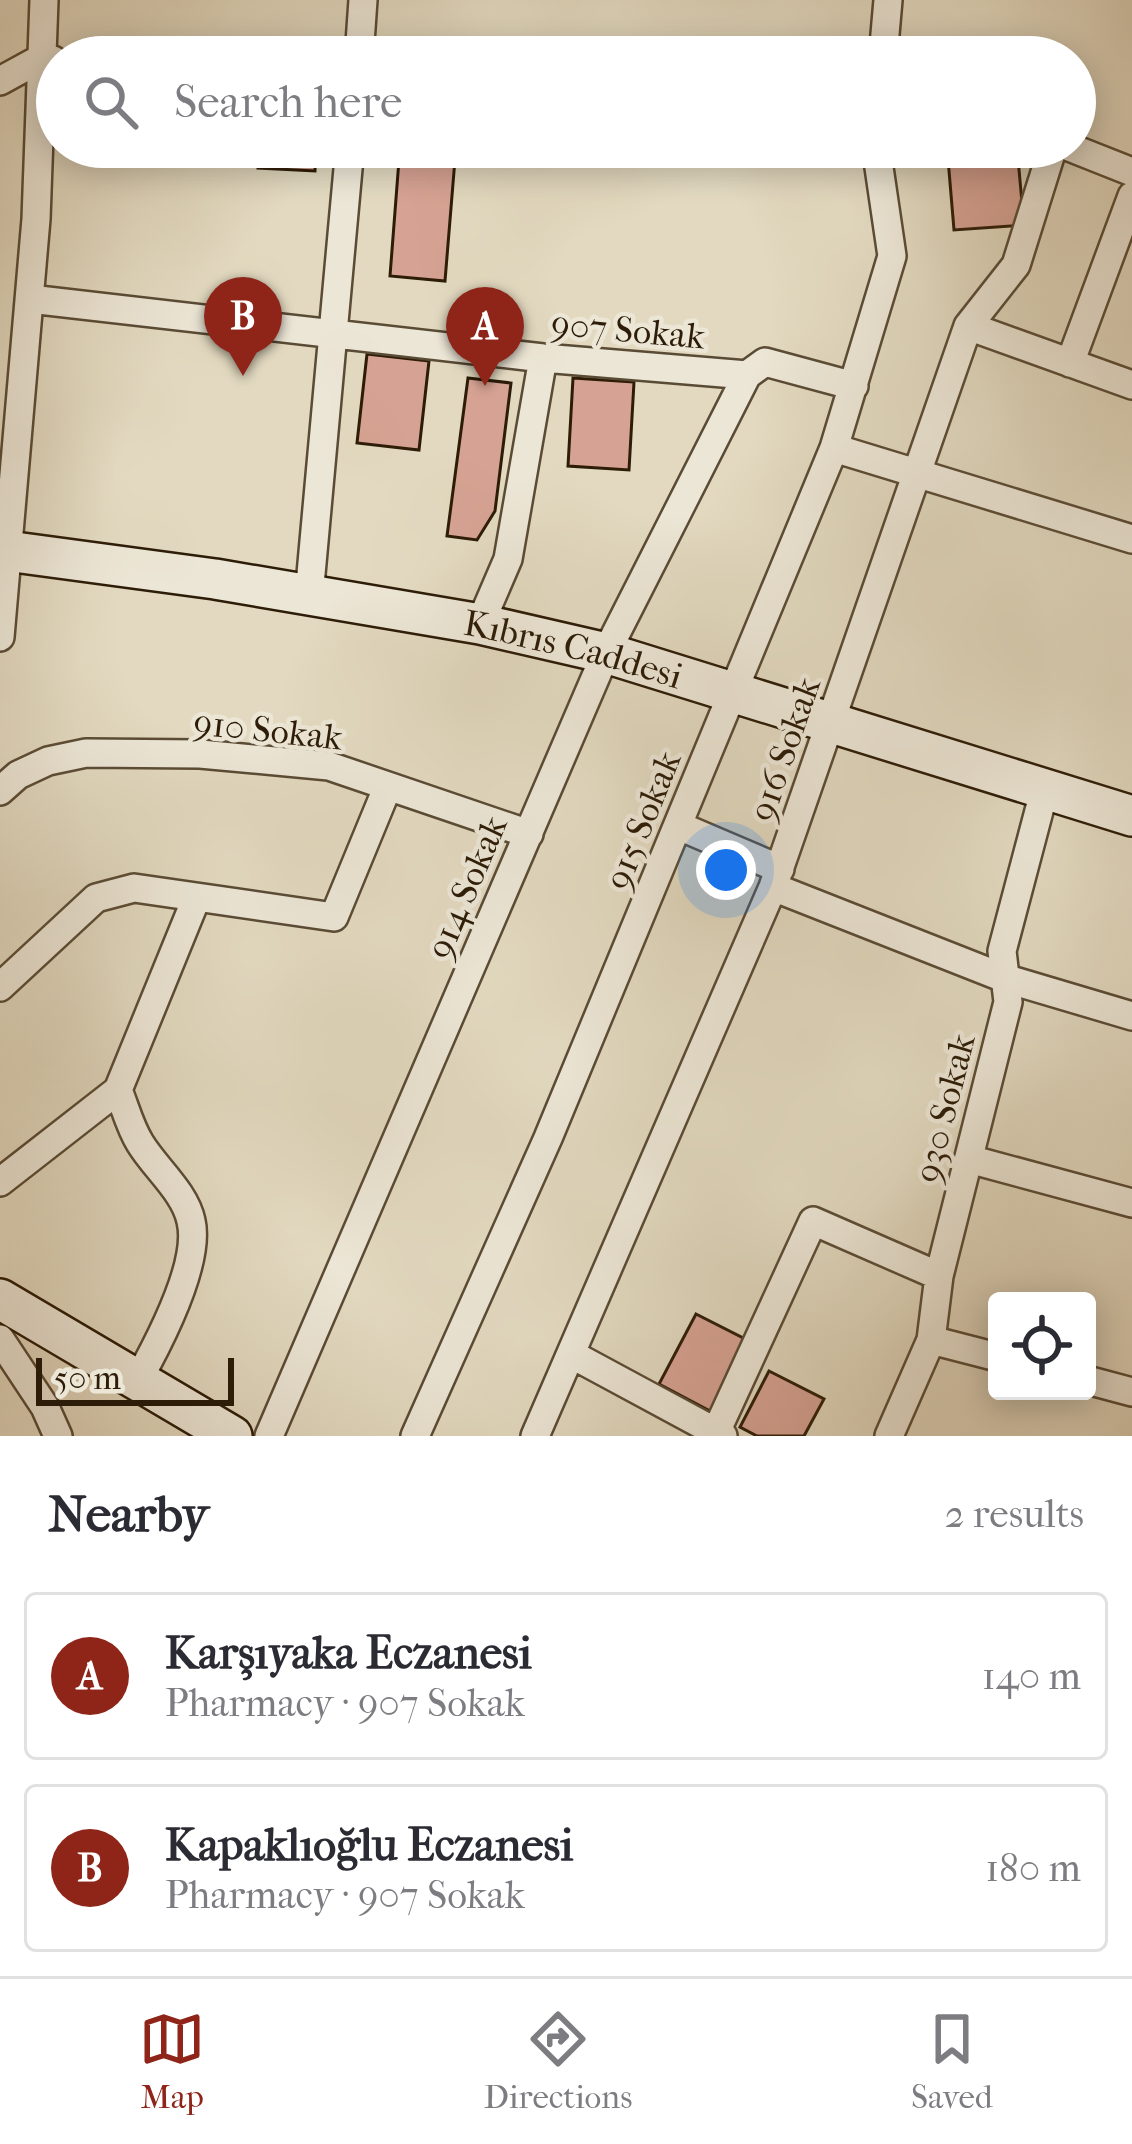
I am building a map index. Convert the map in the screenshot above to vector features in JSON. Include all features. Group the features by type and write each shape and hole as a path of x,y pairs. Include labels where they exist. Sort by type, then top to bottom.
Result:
{"street":[{"path":"44,0 46,36"},
{"path":"361,36 364,0"},
{"path":"885,36 888,0"},
{"path":"0,81 36,64"},
{"path":"1096,158 1132,172"},
{"path":"0,637 40,168"},
{"path":"309,596 348,168"},
{"name":"915 Sokak","path":"415,1436 548,1138 834,448 892,256 879,168"},
{"name":"916 Sokak","path":"535,1436 777,878 968,326 1016,265 1046,168"},
{"path":"1070,363 1132,196"},
{"name":"907 Sokak","path":"30,299 543,358 747,376 765,362 854,386"},
{"path":"968,326 1132,386"},
{"path":"480,624 508,560 543,358"},
{"name":"914 Sokak","path":"269,1436 606,653 747,376"},
{"path":"834,448 1132,539"},
{"name":"Kıbrıs Caddesi","path":"4,551 214,579 480,624 606,653 1132,816"},
{"name":"910 Sokak","path":"0,791 18,775 48,761 86,753 200,754 329,766 529,834"},
{"path":"0,987 96,898 134,888 334,917 388,786"},
{"name":"930 Sokak","path":"889,1436 931,1340 939,1276 1008,1002 1002,951 1044,792"},
{"path":"679,826 777,878 1004,978 1132,1016"},
{"path":"0,1181 118,1090 196,899"},
{"path":"118,1090 138,1140 191,1222 191,1243 171,1322 138,1380"},
{"path":"969,1159 1132,1203"},
{"path":"571,1354 720,1434 813,1221 939,1276"},
{"path":"0,1299 232,1436"},
{"path":"0,1339 45,1407 58,1436"},
{"path":"931,1340 988,1355"},
{"path":"1096,1382 1132,1392"}],"building":[{"path":"398,168 454,168 445,281 390,276"},
{"path":"949,168 1019,168 1024,225 954,230"},
{"path":"367,354 429,361 419,450 357,443"},
{"path":"468,378 511,383 495,511 477,540 447,536"},
{"path":"573,378 634,382 629,470 568,466"},
{"path":"696,1314 749,1341 712,1412 659,1384"},
{"path":"769,1371 824,1399 804,1436 757,1436 740,1427"}],"place":[{"name":"Kapaklıoğlu Eczanesi","path":"243,376"},
{"name":"Karşıyaka Eczanesi","path":"485,386"}]}
